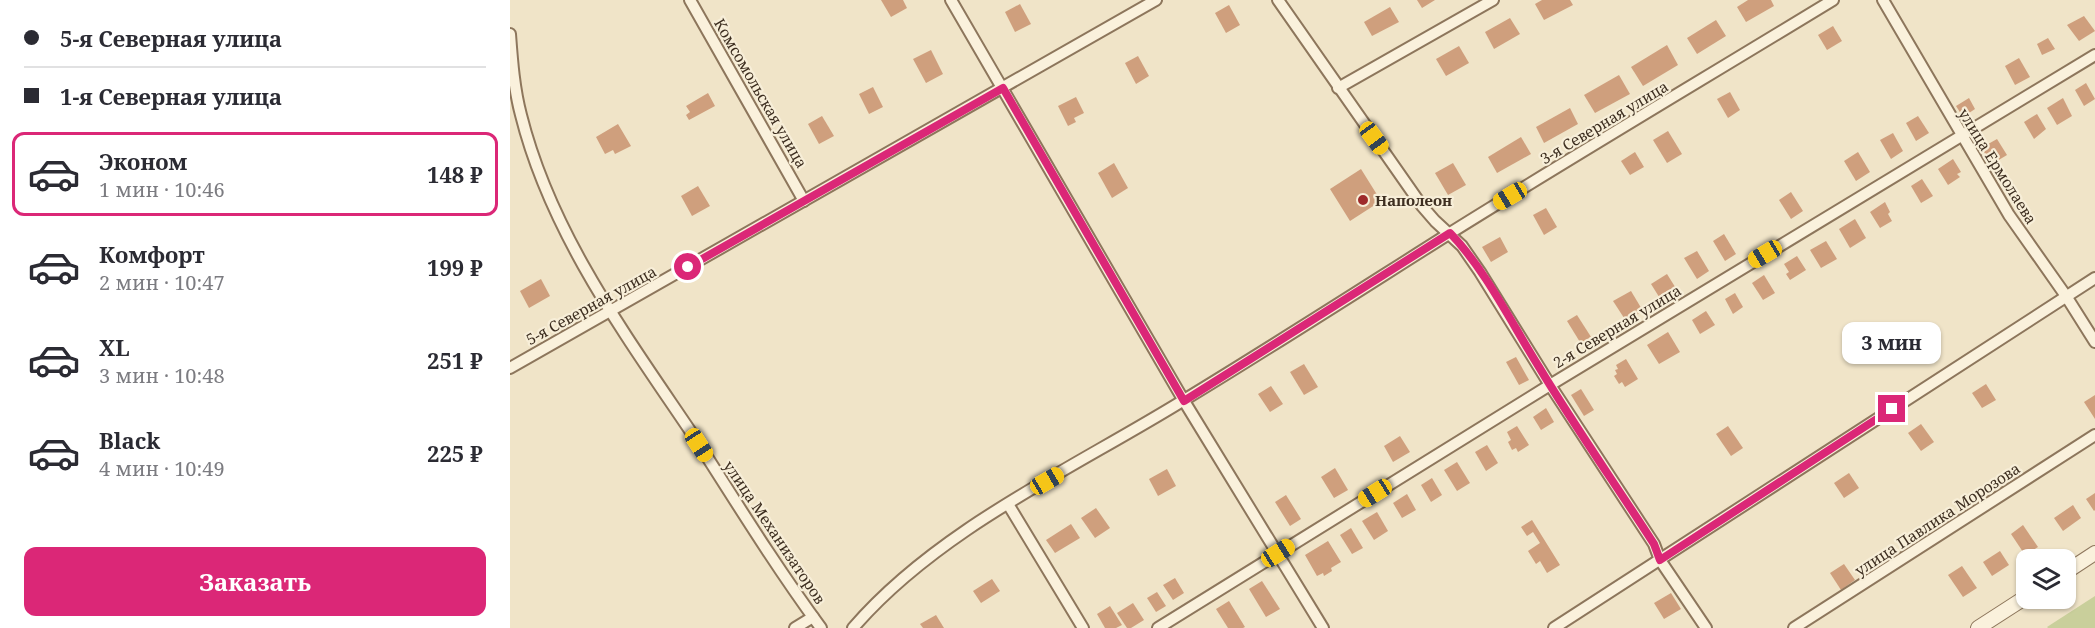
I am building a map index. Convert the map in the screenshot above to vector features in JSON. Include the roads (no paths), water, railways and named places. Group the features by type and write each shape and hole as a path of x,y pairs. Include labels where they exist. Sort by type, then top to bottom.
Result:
{"street":[{"name":"Комсомольская улица","path":"690,0 804,201"},
{"path":"951,0 1184,401 1323,628"},
{"name":"5-я Северная улица","path":"510,368 1156,0"},
{"path":"1278,0 1422,206 1462,246 1480,272 1550,385 1654,544 1660,560 1706,628"},
{"path":"1338,88 1493,0"},
{"name":"3-я Северная улица","path":"853,628 898,581 929,555 1008,504 1184,401 1450,233 1833,0"},
{"name":"улица Ермолаева","path":"1883,0 2009,215 2095,342"},
{"name":"улица Механизаторов","path":"510,34 520,114 544,186 561,224 610,311 821,628"},
{"name":"2-я Северная улица","path":"1158,628 1550,385 2095,55"},
{"path":"1554,628 2095,278"},
{"name":"улица Павлика Морозова","path":"1794,628 2095,435"},
{"path":"1008,504 1083,628"},
{"path":"2076,565 2095,553"},
{"path":"1978,628 2016,603"},
{"path":"795,628 813,617"}],"place":[{"name":"Наполеон","path":"1363,200"}]}
